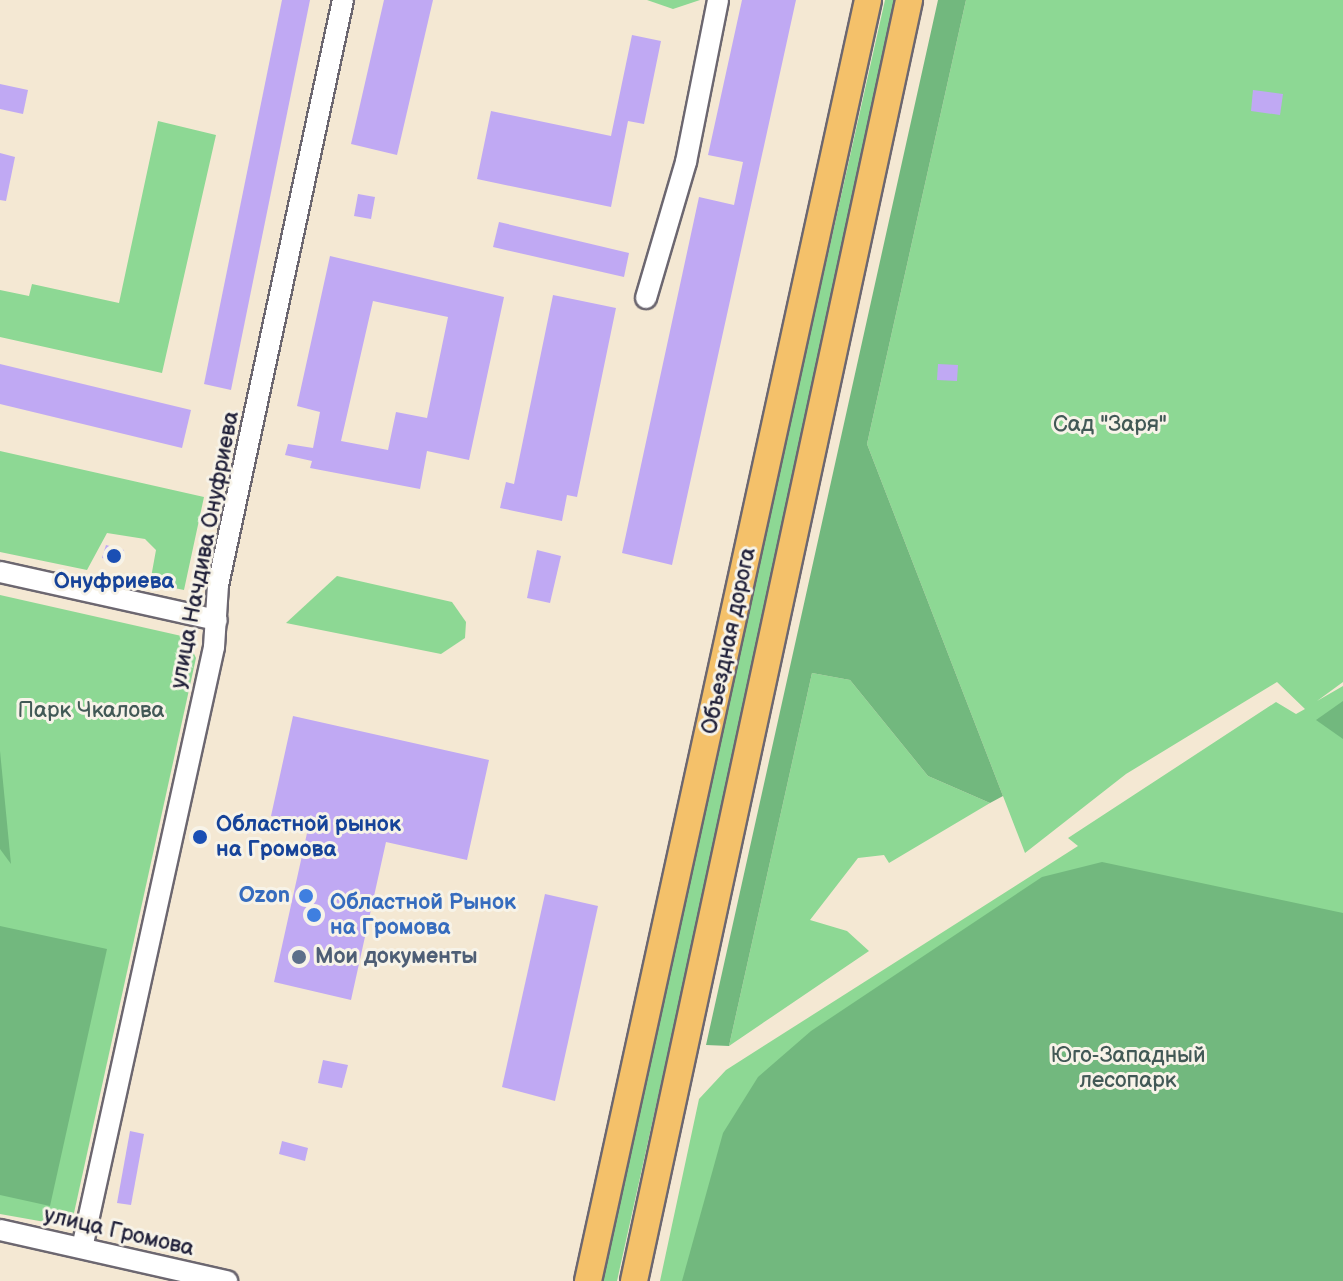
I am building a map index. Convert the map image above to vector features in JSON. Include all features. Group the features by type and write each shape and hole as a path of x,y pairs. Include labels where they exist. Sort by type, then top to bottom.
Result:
{"main road":[{"name":"Объездная дорога","path":"588,1281 868,0"},
{"name":"Объездная дорога","path":"634,1281 909,0"}],"street":[{"name":"улица Начдива Онуфриева","path":"82,1248 217,620 343,0"},
{"path":"646,298 686,162 718,0"},
{"path":"0,572 217,620"},
{"name":"улица Громова","path":"0,1230 227,1281"}],"green space":[{"path":"647,0 700,0 673,9"},
{"path":"885,0 902,0 617,1281 598,1281"},
{"path":"938,0 966,0 867,444 1003,796 990,803 928,776 850,680 812,673 729,1046 706,1045"},
{"name":"Сад \"Заря\"","path":"966,0 1343,0 1343,682 1317,701 1343,686 1343,1281 660,1281 699,1099 726,1070 1078,846 1068,838 1276,702 1296,714 1305,709 1277,682 1126,774 1025,853 867,444"},
{"path":"158,121 216,135 162,373 0,337 0,290 29,296 32,284 119,303"},
{"path":"0,451 204,497 184,590 150,583 156,550 145,539 107,533 87,570 0,552"},
{"path":"337,576 452,602 466,622 465,638 441,654 286,623"},
{"name":"Парк Чкалова","path":"0,595 186,637 196,658 74,1213 62,1225 0,1214"},
{"path":"812,673 850,680 928,776 990,803 889,863 884,855 858,858 810,920 847,931 869,951 729,1046"},
{"path":"1343,701 1343,739 1316,720"},
{"path":"0,751 11,864 0,849"},
{"name":"Юго-Западный лесопарк","path":"1102,862 1343,913 1343,1281 682,1281 723,1133 758,1077 811,1031 1042,877"},
{"path":"0,926 107,949 50,1206 0,1195"}],"building":[{"path":"282,0 310,0 231,390 204,384"},
{"path":"384,0 433,0 397,155 351,144"},
{"path":"742,0 796,0 672,565 622,553 699,197 734,205 743,162 708,155"},
{"path":"632,35 661,41 644,124 628,121 611,207 477,179 491,111 611,136"},
{"path":"0,84 28,90 23,114 0,109"},
{"path":"1253,90 1283,94 1280,115 1251,111"},
{"path":"0,153 15,157 6,201 0,200"},
{"path":"358,194 375,197 371,219 354,216"},
{"path":"499,222 629,253 624,277 493,247"},
{"path":"330,256 504,297 469,460 427,451 420,489 310,468 312,461 285,455 288,444 313,448 320,412 297,406","holes":["373,301 448,317 427,418 396,412 388,450 341,441"]},
{"path":"553,295 616,308 577,497 567,495 562,521 500,508 506,482 514,484"},
{"path":"0,364 191,410 182,448 0,404"},
{"path":"938,364 958,365 957,381 937,380"},
{"path":"106,545 124,550 121,563 102,558"},
{"path":"537,550 561,556 550,603 527,598"},
{"path":"293,716 489,760 467,860 386,842 351,1000 274,982 309,824 271,816"},
{"path":"545,894 598,906 555,1101 502,1087"},
{"path":"323,1060 348,1065 342,1088 318,1083"},
{"path":"130,1131 144,1134 131,1205 117,1203"},
{"path":"282,1141 308,1148 305,1161 279,1154"}],"place":[{"name":"Онуфриева","path":"114,556"},
{"name":"Областной рынок на Громова","path":"200,837"},
{"name":"Ozon","path":"306,896"},
{"name":"Областной Рынок на Громова","path":"314,915"},
{"name":"Мои документы","path":"299,957"}]}
